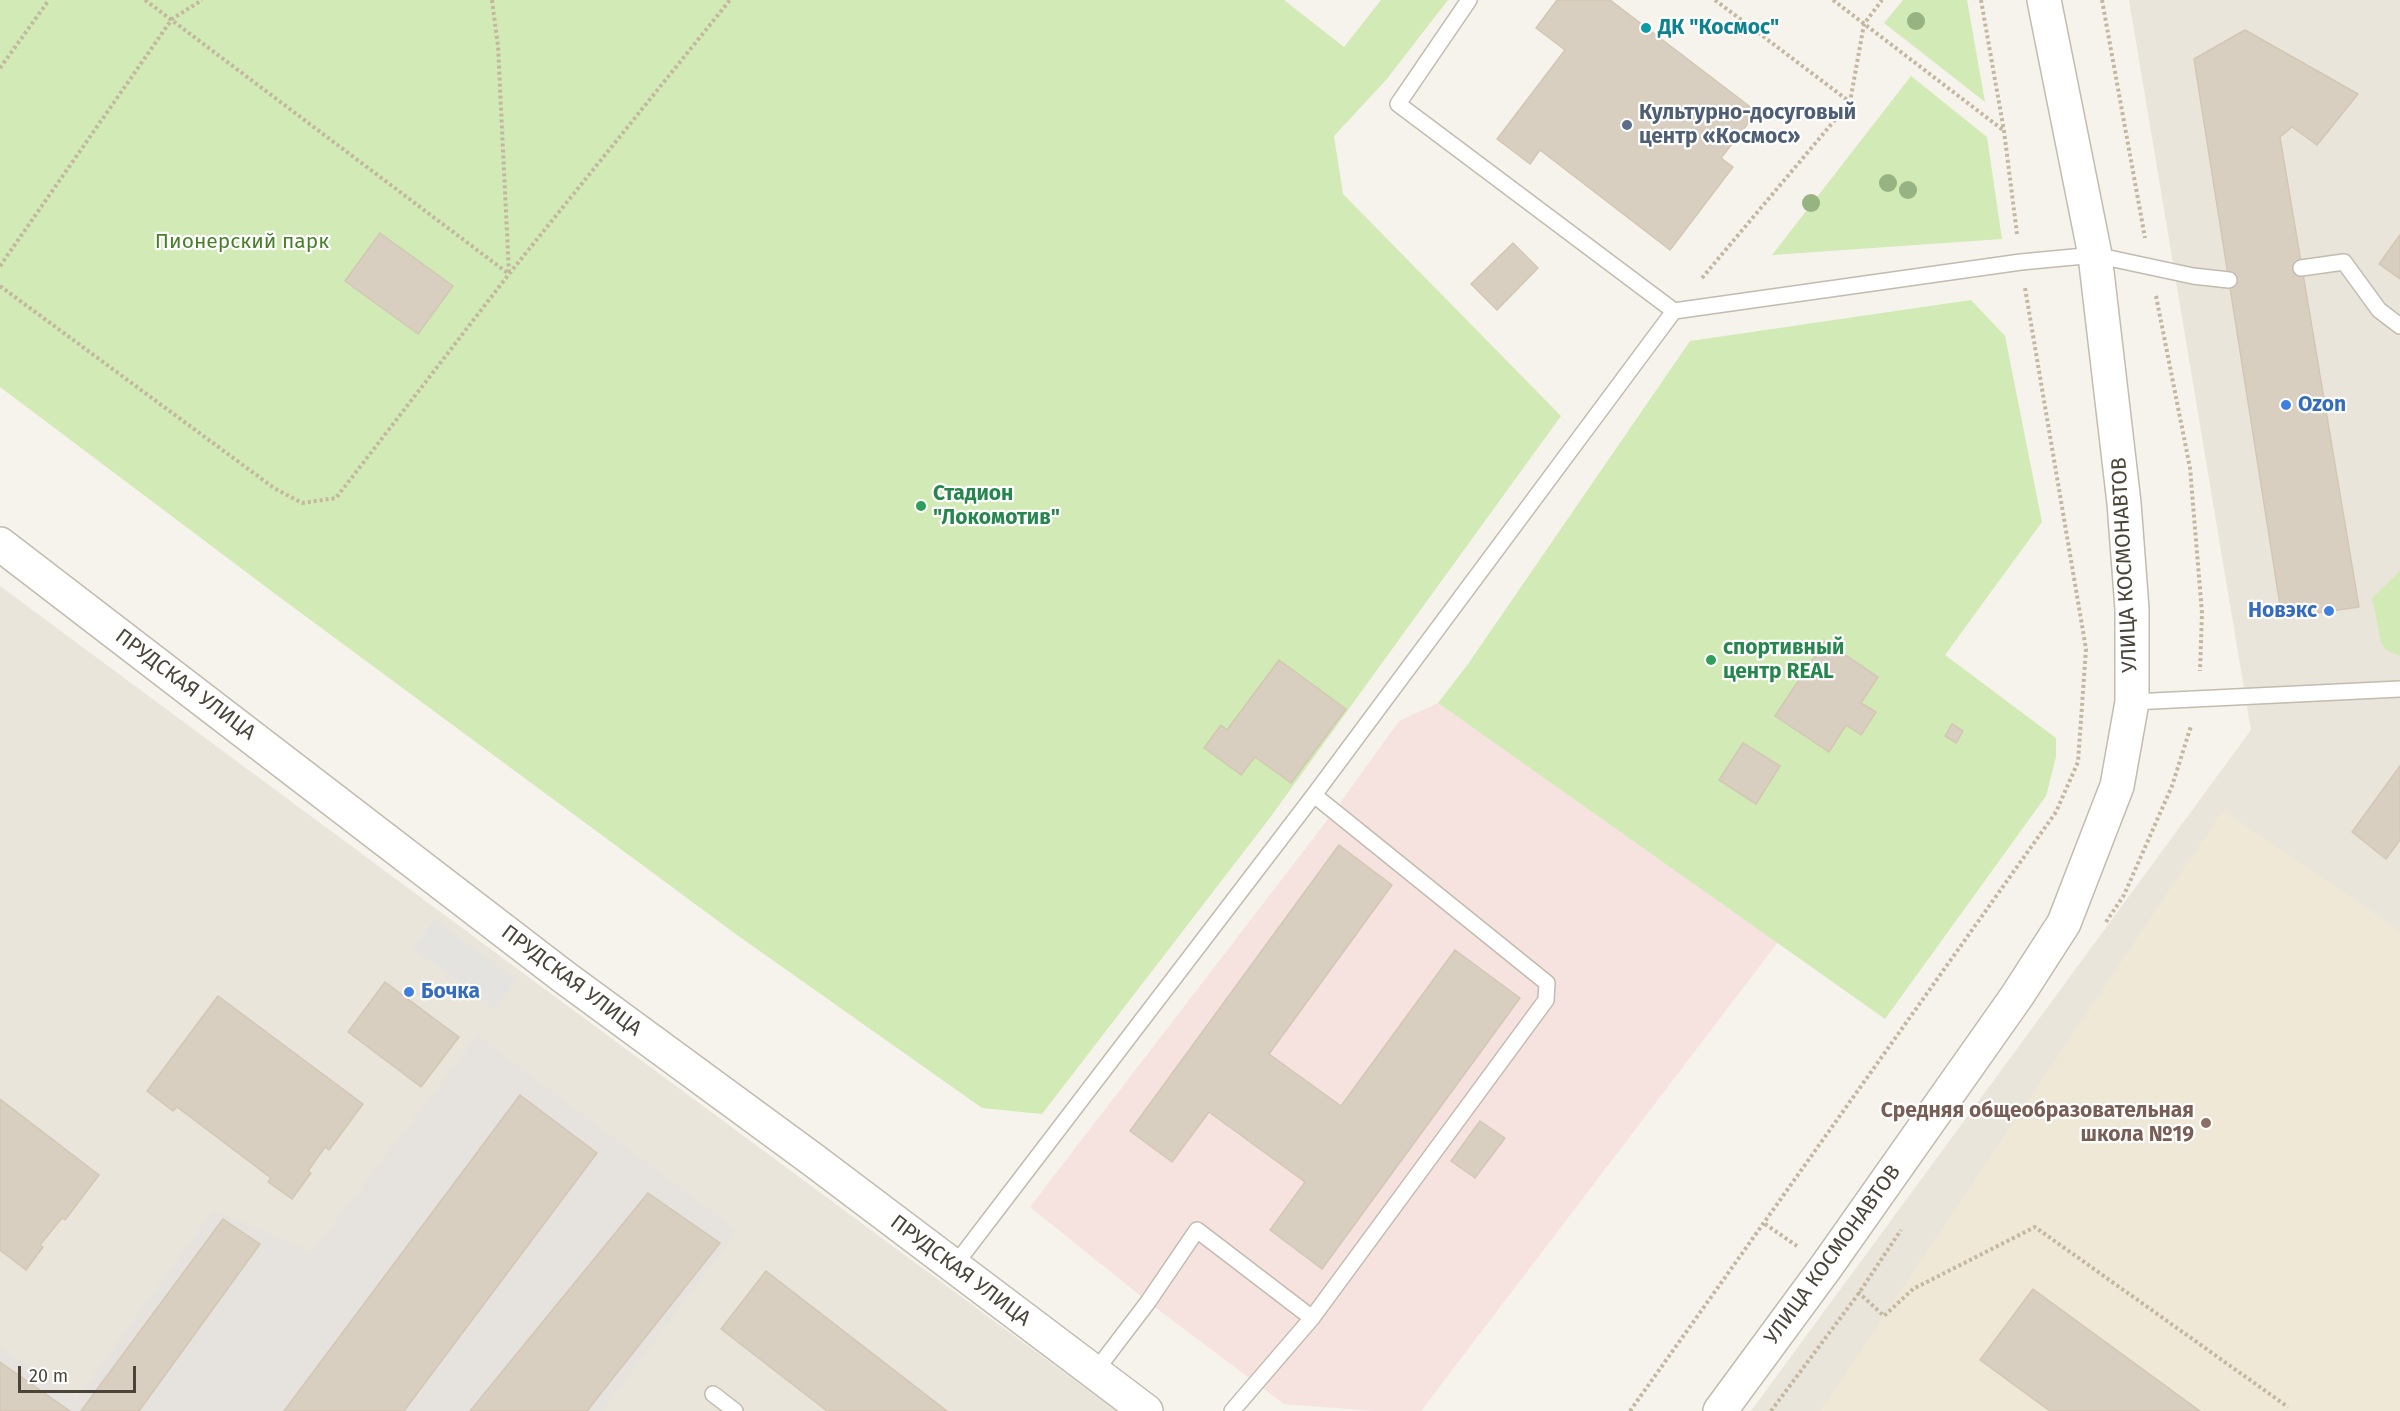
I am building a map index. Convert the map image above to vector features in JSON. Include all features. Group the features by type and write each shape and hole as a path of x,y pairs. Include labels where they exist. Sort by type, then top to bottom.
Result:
{"street":[{"name":"УЛИЦА КОСМОНАВТОВ","path":"1720,1411 1826,1267 2017,996 2064,923 2117,786 2132,702 2132,609 2124,503 2095,255 2044,0"},
{"name":"ПРУДСКАЯ УЛИЦА","path":"0,544 564,977 1146,1411"}],"lane":[{"path":"1469,0 1398,104 1674,311 2021,262 2095,255 2229,280"},
{"path":"2301,268 2344,262 2379,310 2400,326"},
{"path":"954,1266 1314,795 1674,311"},
{"path":"2132,702 2400,688"},
{"path":"1232,1411 1312,1318 1546,1000 1547,983 1314,795"},
{"path":"1094,1373 1148,1302 1197,1230 1312,1318"},
{"path":"713,1394 735,1411"}],"path":[{"path":"0,68 49,0"},
{"path":"145,0 509,273"},
{"path":"0,267 172,19 202,0"},
{"path":"492,0 498,46 509,273"},
{"path":"0,286 274,488 302,502 336,498 509,273 730,0"},
{"path":"1715,0 1850,102"},
{"path":"1833,0 2004,131"},
{"path":"1674,311 1850,102 1864,24 1882,0"},
{"path":"1630,1411 2056,812 2078,762 2086,649 2021,262 2004,131 1982,0"},
{"path":"2102,0 2190,468 2202,613 2199,698 2172,786 2124,896 2104,925"},
{"path":"1765,1224 1826,1267 1884,1316 1913,1289 2035,1227 2288,1407"},
{"path":"1770,1411 1859,1293 1905,1224"}],"shaded area":[{"path":"2129,0 2400,0 2400,1411 1751,1411 2251,730"},
{"path":"0,586 408,888 1116,1411 0,1411"},
{"path":"1438,703 1778,942 1421,1411 1373,1411 1284,1404 1148,1302 1030,1207 1335,810 1399,721"},
{"name":"Средняя общеобразовательная школа №19","path":"2223,810 2400,931 2400,1411 1820,1411"},
{"path":"435,919 517,980 495,1009 413,948"},
{"path":"477,1036 737,1231 602,1411 0,1411 0,1346 77,1398 213,1210 312,1252"}],"green space":[{"name":"Стадион \"Локомотив\"","path":"0,0 1284,0 1344,47 1381,0 1448,0 1386,80 1334,136 1343,194 1561,416 1269,819 1042,1114 982,1108 737,935 278,596 0,387"},
{"path":"1903,0 1967,0 1985,102 1884,23"},
{"path":"1911,76 1987,137 2002,239 1772,255"},
{"name":"спортивный центр REAL","path":"1971,300 2005,336 2042,522 1945,655 2056,738 2056,757 2046,796 1885,1019 1438,703 1468,664 1690,341"},
{"path":"2400,571 2400,656 2386,650 2381,642 2372,598"}],"building":[{"name":"Культурно-досуговый центр «Космос»","path":"1557,0 1610,0 1757,112 1721,158 1733,167 1670,250 1540,150 1530,164 1497,139 1565,50 1536,28"},
{"path":"2245,30 2358,94 2317,145 2292,127 2280,137 2359,607 2282,618 2194,59"},
{"path":"380,233 453,286 418,334 345,281"},
{"path":"2400,235 2400,279 2379,264"},
{"path":"1513,243 1538,268 1497,310 1471,284"},
{"path":"1825,641 1878,677 1861,703 1876,712 1861,735 1846,725 1829,752 1775,716"},
{"path":"1279,660 1346,709 1291,783 1255,757 1241,775 1204,748 1221,725 1227,730"},
{"path":"1952,724 1963,731 1956,743 1945,736"},
{"path":"1743,743 1780,766 1756,804 1719,780"},
{"path":"2400,766 2400,840 2386,859 2352,832"},
{"path":"1339,845 1392,885 1269,1054 1341,1106 1455,950 1520,998 1322,1269 1270,1230 1305,1182 1209,1112 1172,1162 1130,1131"},
{"path":"385,982 459,1037 421,1087 348,1032"},
{"path":"218,996 363,1104 329,1150 325,1147 308,1171 311,1173 292,1199 268,1182 271,1178 177,1107 173,1111 147,1091"},
{"path":"520,1095 597,1153 404,1411 284,1411"},
{"path":"0,1099 99,1175 65,1220 62,1218 40,1245 43,1247 26,1270 0,1250"},
{"path":"1480,1121 1505,1138 1475,1178 1451,1161"},
{"path":"648,1193 720,1243 587,1411 470,1411"},
{"path":"223,1219 260,1244 139,1411 81,1411"},
{"path":"766,1271 947,1411 827,1411 721,1329"},
{"path":"2033,1289 2200,1411 2050,1411 1980,1360"},
{"path":"0,1362 70,1411 0,1411"}],"place":[{"name":"ДК \"Космос\"","path":"1646,28"},
{"name":"Культурно-досуговый центр «Космос»","path":"1627,125"},
{"name":"Ozon","path":"2286,405"},
{"name":"Стадион \"Локомотив\"","path":"921,506"},
{"name":"Новэкс","path":"2329,611"},
{"name":"спортивный центр REAL","path":"1711,660"},
{"name":"Бочка","path":"409,992"},
{"name":"Средняя общеобразовательная школа №19","path":"2206,1123"}],"park label":[{"name":"Пионерский парк","path":"242,242"}]}
